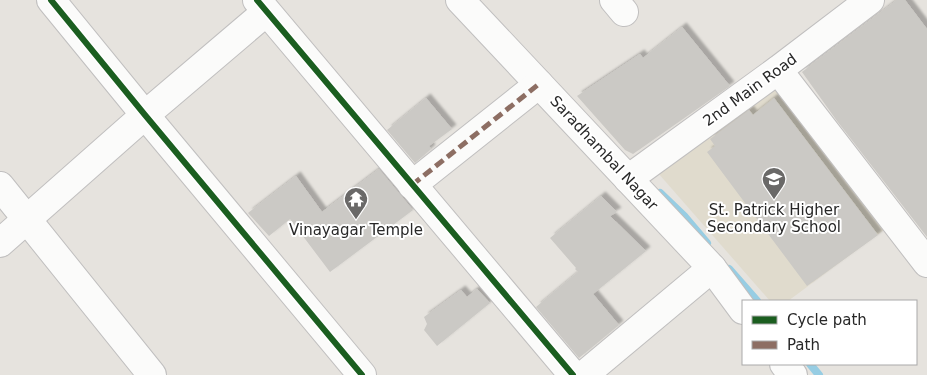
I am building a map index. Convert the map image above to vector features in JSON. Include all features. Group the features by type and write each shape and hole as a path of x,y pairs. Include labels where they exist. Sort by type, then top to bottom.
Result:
{"street":[{"path":"51,0 362,375"},
{"name":"Saradhambal Nagar","path":"460,0 712,268 742,309"},
{"name":"2nd Main Road","path":"628,179 778,70 870,0"},
{"path":"0,243 145,115 261,6 572,375"},
{"path":"778,70 927,262"},
{"path":"412,184 539,84"},
{"path":"0,186 152,375"},
{"path":"584,375 712,268"},
{"path":"785,365 793,375"}],"shaded area":[{"name":"St. Patrick Higher Secondary School","path":"776,85 888,227 789,300 769,300 658,173"}],"building":[{"path":"897,0 905,0 927,29 927,237 837,121 802,72"},
{"path":"682,27 730,86 633,154 625,150 577,96 640,54 643,58"},
{"path":"426,98 452,129 429,146 431,149 415,163 387,130"},
{"path":"774,98 878,235 807,286 707,152 715,146 710,139 749,110 753,115"},
{"name":"Vinayagar Temple","path":"379,169 413,210 330,272 290,219 269,236 248,213 296,176 322,212"},
{"path":"601,196 617,212 610,216 646,251 593,294 619,325 579,358 536,307 578,272 550,238"},
{"path":"477,289 490,303 437,346 424,330 427,324 424,317 461,290 467,297"}],"waterway":[{"path":"660,193 685,217 707,243"},
{"path":"729,269 756,300"},
{"path":"811,365 819,375"}],"marked path":[{"path":"412,185 539,84"}],"cycle path":[{"path":"51,0 362,375"},
{"path":"257,0 573,375"}],"place":[{"name":"St. Patrick Higher Secondary School","path":"774,200"},
{"name":"Vinayagar Temple","path":"356,220"}]}
